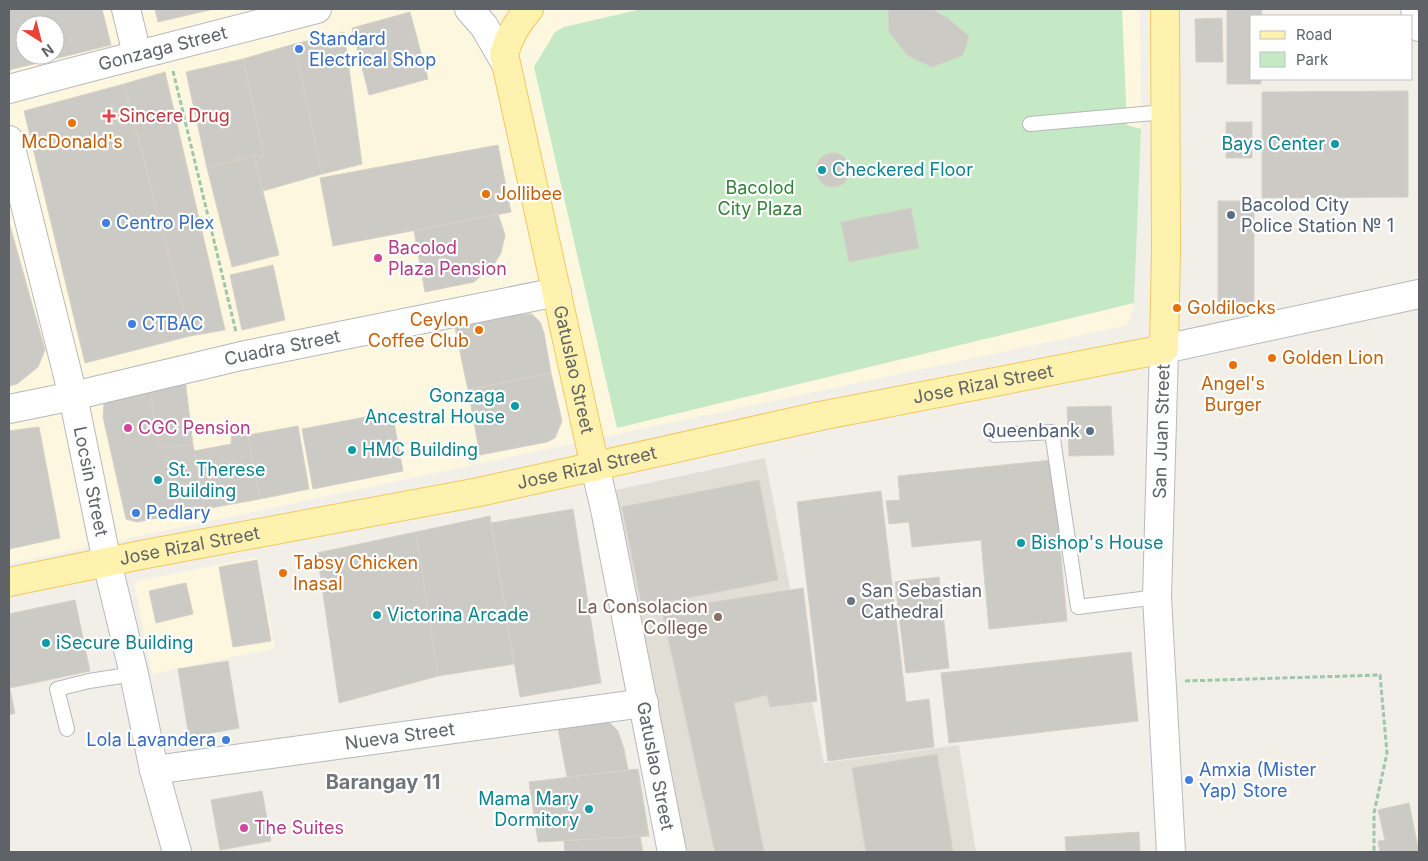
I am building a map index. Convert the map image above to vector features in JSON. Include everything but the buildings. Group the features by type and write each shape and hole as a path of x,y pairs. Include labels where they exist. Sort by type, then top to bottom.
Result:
{"main road":[{"name":"Gatuslao Street","path":"529,9 508,39 504,54 595,466"},
{"name":"San Juan Street","path":"1164,349 1166,250 1165,9"},
{"name":"Jose Rizal Street","path":"9,582 479,492 820,416 1164,349"}],"street":[{"path":"126,9 137,54"},
{"name":"Gonzaga Street","path":"9,89 137,54 168,48 317,9"},
{"name":"Gatuslao Street","path":"469,9 484,26 506,64"},
{"path":"1415,9 1419,27"},
{"name":"Locsin Street","path":"9,140 73,396 107,562 134,674 154,770 177,852"},
{"name":"Cuadra Street","path":"9,409 73,396 242,356 557,292"},
{"path":"1164,349 1419,294"},
{"name":"San Juan Street","path":"1164,349 1157,597 1171,852"},
{"name":"Gatuslao Street","path":"595,466 644,703 672,852"},
{"name":"Nueva Street","path":"154,770 644,703"}],"lane":[{"path":"1030,124 1165,112"},
{"path":"995,435 1052,432 1078,607 1157,597"},
{"path":"68,730 57,689 89,681 134,674"}],"path":[{"path":"168,48 242,356"},
{"path":"1162,682 1380,675 1387,753 1374,812 1374,852"}],"shaded area":[{"path":"9,9 1140,9 1141,129 1134,303 1128,325 9,564"},
{"name":"La Consolacion College","path":"765,458 824,763 959,745 976,852 686,852 616,490"},
{"path":"257,557 275,648 152,674 134,582"}],"green space":[{"name":"Bacolod City Plaza","path":"642,9 1122,9 1127,125 1141,129 1134,303 617,428 534,67 555,32 564,27"}],"place":[{"name":"Standard Electrical Shop","path":"299,49"},
{"name":"Sincere Drug","path":"109,116"},
{"name":"McDonald's","path":"72,123"},
{"name":"Bays Center","path":"1335,144"},
{"name":"Checkered Floor","path":"822,170"},
{"name":"Jollibee","path":"486,194"},
{"name":"Bacolod City Police Station № 1","path":"1231,215"},
{"name":"Centro Plex","path":"106,223"},
{"name":"Bacolod Plaza Pension","path":"378,258"},
{"name":"Goldilocks","path":"1177,308"},
{"name":"CTBAC","path":"132,324"},
{"name":"Ceylon Coffee Club","path":"479,330"},
{"name":"Golden Lion","path":"1272,358"},
{"name":"Angel's Burger","path":"1233,365"},
{"name":"Gonzaga Ancestral House","path":"515,406"},
{"name":"CGC Pension","path":"128,428"},
{"name":"Queenbank","path":"1090,431"},
{"name":"HMC Building","path":"352,450"},
{"name":"St. Therese Building","path":"158,480"},
{"name":"Pedlary","path":"136,513"},
{"name":"Bishop's House","path":"1021,543"},
{"name":"Tabsy Chicken Inasal","path":"283,573"},
{"name":"San Sebastian Cathedral","path":"851,601"},
{"name":"Victorina Arcade","path":"377,615"},
{"name":"La Consolacion College","path":"718,617"},
{"name":"iSecure Building","path":"46,643"},
{"name":"Lola Lavandera","path":"226,740"},
{"name":"Amxia (Mister Yap) Store","path":"1189,780"},
{"name":"Mama Mary Dormitory","path":"589,809"},
{"name":"The Suites","path":"244,828"}],"district":[{"name":"Barangay 11","path":"383,782"}]}
